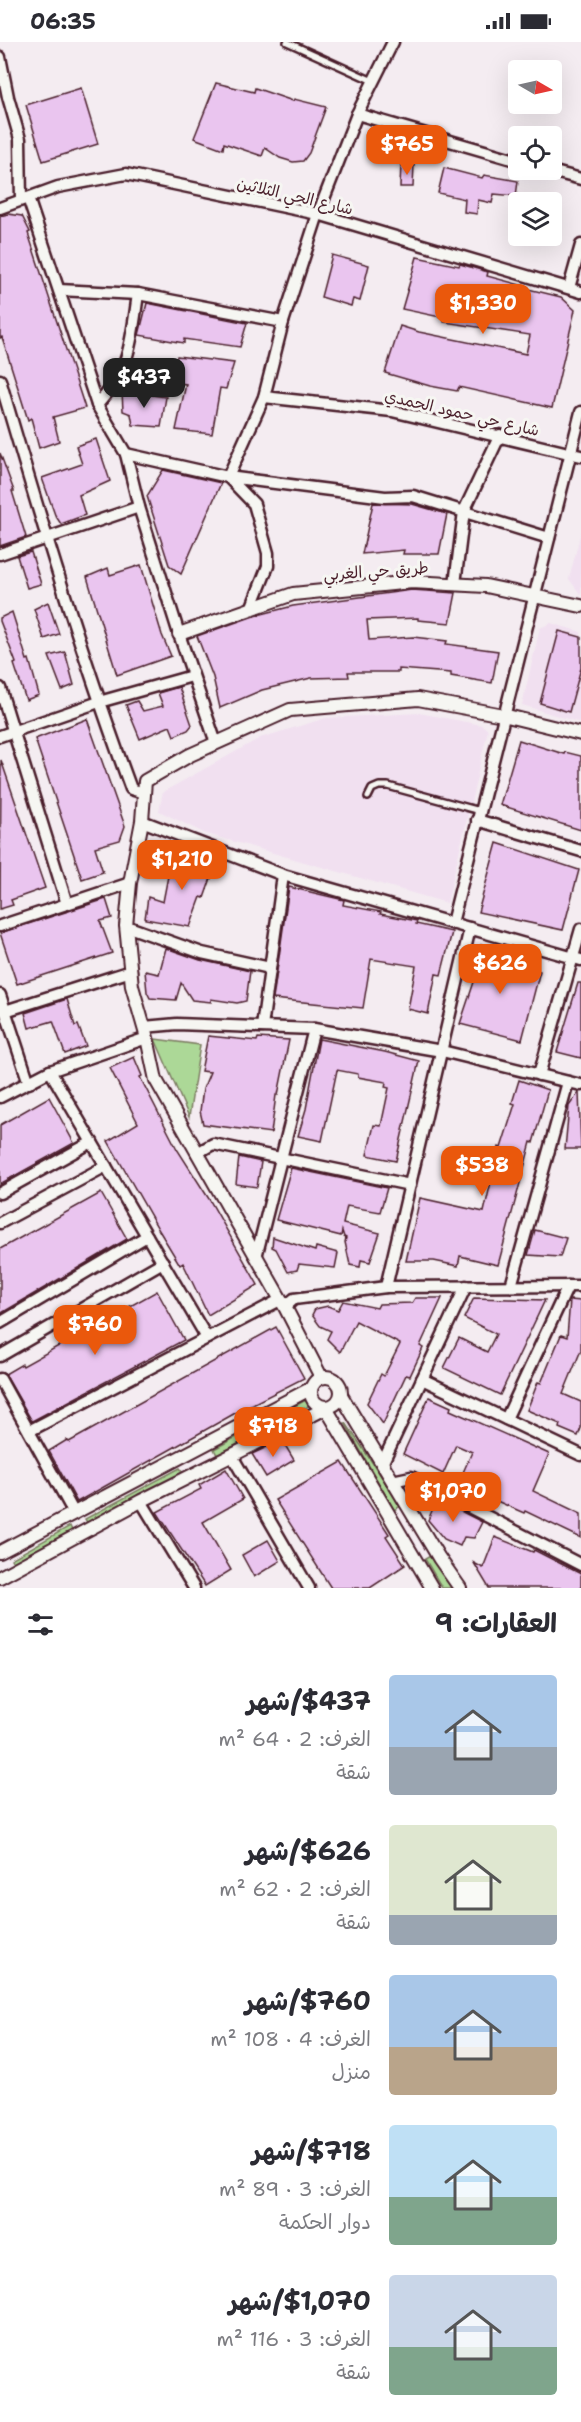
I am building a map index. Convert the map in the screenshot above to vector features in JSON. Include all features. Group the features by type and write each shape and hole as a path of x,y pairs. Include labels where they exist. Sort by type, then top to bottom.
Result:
{"street":[{"path":"228,477 264,397 283,322 318,214 357,114 393,42"},
{"path":"0,57 4,98 20,139 25,199 59,290 97,405 126,454 139,507 192,676 216,743"},
{"path":"357,114 508,158"},
{"name":"شارع الحي الثلاثين","path":"0,208 58,187 126,174 318,214 581,292"},
{"path":"562,174 581,179"},
{"path":"569,288 581,244"},
{"path":"59,290 138,294 283,322"},
{"path":"97,405 112,388 124,368 131,345 138,294"},
{"path":"0,380 99,702 131,789 144,793"},
{"name":"شارع حي حمود الحمدي","path":"264,397 392,411 576,455"},
{"path":"452,923 533,597 576,455 581,412"},
{"path":"455,584 464,511 500,435"},
{"path":"126,454 228,477 385,497 413,496 549,538"},
{"path":"228,477 254,504 268,553 268,566 251,609"},
{"path":"0,554 139,507"},
{"name":"طريق حي الغربي","path":"179,634 293,594 412,582 486,586 581,606"},
{"path":"0,736 99,702 192,676"},
{"path":"0,688 67,904"},
{"path":"321,1377 283,1304 156,1080 146,1032 132,986 126,926 130,884 142,821 145,781 190,755 290,710 417,699 503,715 581,734"},
{"path":"478,815 581,851"},
{"path":"142,821 283,876 577,959"},
{"path":"262,1027 283,876"},
{"path":"0,926 130,884"},
{"path":"126,926 202,953 270,968"},
{"path":"386,1287 470,928"},
{"path":"539,1075 577,959 581,929"},
{"path":"5,1011 131,970"},
{"path":"0,995 29,1083"},
{"path":"0,1096 51,1071 146,1032 177,1024 314,1029 442,1051 581,1085"},
{"path":"256,1257 314,1029"},
{"path":"51,1071 207,1338"},
{"path":"511,1286 567,1082"},
{"path":"0,1194 92,1142"},
{"path":"197,1153 213,1143 410,1185"},
{"path":"0,1223 106,1166"},
{"path":"0,1323 147,1236"},
{"path":"0,1356 163,1262"},
{"path":"382,1464 466,1286"},
{"path":"506,1419 568,1286"},
{"path":"29,1431 207,1338 294,1299 386,1287 581,1286"},
{"path":"0,1552 310,1389 314,1381 321,1377 331,1377 339,1384 341,1395 460,1588"},
{"path":"0,1379 74,1513"},
{"path":"423,1379 581,1455"},
{"path":"310,1389 315,1402 326,1408 432,1588"},
{"path":"0,1577 141,1502 336,1404 341,1395"},
{"path":"232,1456 309,1588"},
{"path":"393,1481 411,1477 581,1566"},
{"path":"141,1502 194,1588"}],"lane":[{"path":"287,42 373,81"},
{"path":"368,797 372,789 388,786 478,815"}],"shaded area":[{"path":"581,532 581,595 569,579"},
{"path":"551,623 581,632 581,723 522,705 540,628"},
{"path":"419,713 482,725 488,730 447,903 204,833 159,811 163,792 260,738 326,718"}],"green space":[{"path":"155,1039 200,1045 189,1117"},
{"path":"306,1400 309,1406 217,1455 214,1449"},
{"path":"346,1423 401,1506 394,1510"},
{"path":"180,1468 184,1474 88,1524 85,1519"},
{"path":"70,1526 73,1533 14,1564 11,1559"},
{"path":"432,1555 453,1588 442,1588 425,1559"}],"building":[{"path":"216,83 254,92 255,88 293,101 294,99 326,107 309,153 303,161 293,162 280,158 265,148 262,156 224,143 223,149 194,138"},
{"path":"81,88 98,144 43,161 26,105"},
{"path":"401,164 414,165 413,187 400,187"},
{"path":"444,168 482,178 484,175 518,181 517,192 508,192 508,195 494,194 492,203 478,200 477,214 464,212 465,199 438,193"},
{"path":"8,214 22,216 30,232 28,233 85,408 53,417 59,441 39,448 31,418 28,420 2,337 0,338 0,216"},
{"path":"332,255 369,265 360,301 353,299 351,306 321,297"},
{"path":"417,257 459,266 460,264 488,272 487,276 561,297 575,310 552,408 459,387 457,391 430,386 385,373 400,326 526,354 530,335 444,322 445,318 402,309"},
{"path":"147,303 247,323 240,347 184,339 184,343 139,335"},
{"path":"177,356 234,363 226,389 220,388 212,434 176,430 186,384 170,382"},
{"path":"122,391 166,397 161,427 133,425 131,414 123,411"},
{"path":"96,439 110,481 79,495 85,515 61,524 55,515 42,478 82,464 76,446"},
{"path":"0,453 14,491 12,491 26,537 0,546"},
{"path":"163,470 221,483 181,574 169,565 147,496"},
{"path":"373,503 412,504 447,514 439,554 403,554 404,550 362,554"},
{"path":"31,552 41,584 27,588 17,556"},
{"path":"141,565 162,635 171,656 117,675 87,577 108,568 110,575"},
{"path":"412,590 456,593 450,623 418,620 418,618 367,620 369,640 413,637 498,651 492,683 451,676 451,673 399,669 399,672 348,672 349,677 311,678 262,690 220,708 213,677 197,636 254,616 293,606"},
{"path":"48,602 59,634 44,639 34,609"},
{"path":"12,612 39,695 26,700 14,664 16,663 0,621 0,618"},
{"path":"559,631 581,637 581,668 569,712 540,703"},
{"path":"65,652 74,685 62,690 49,656"},
{"path":"179,687 192,725 188,730 174,736 170,726 140,739 126,705 137,701 143,711 163,706 158,693"},
{"path":"87,719 125,826 120,840 95,847 103,872 82,879 35,739"},
{"path":"519,740 564,754 565,752 581,756 581,830 500,805"},
{"path":"1,760 45,888 11,900 13,905 0,909"},
{"path":"497,843 579,870 563,930 478,912"},
{"path":"173,850 216,864 204,898 201,897 190,927 145,919 148,897 163,902"},
{"path":"289,887 344,900 343,905 381,912 380,914 417,921 416,924 452,932 441,975 436,974 428,1014 408,1009 416,966 371,959 363,1008 273,999"},
{"path":"106,899 112,918 100,921 112,953 17,984 0,933"},
{"path":"481,945 506,952 505,961 540,971 522,1040 460,1024 475,979 473,979"},
{"path":"166,948 200,960 250,971 246,1001 237,1003 211,999 211,1002 192,1000 181,983 176,1000 150,998 147,992 145,971 159,974"},
{"path":"578,983 581,983 581,1058 557,1052"},
{"path":"67,999 75,1026 78,1025 86,1046 65,1054 53,1021 29,1028 25,1013"},
{"path":"208,1036 257,1041 258,1038 289,1040 278,1095 276,1095 271,1133 203,1124 200,1111 203,1089 210,1072 201,1071"},
{"path":"319,1039 419,1061 396,1161 367,1155 374,1125 381,1126 389,1088 385,1087 386,1082 358,1077 358,1074 337,1070 322,1141 298,1136 306,1109"},
{"path":"134,1057 142,1076 140,1077 177,1149 209,1199 258,1285 208,1315 183,1263 180,1265 108,1141 138,1123 110,1068"},
{"path":"519,1080 548,1090 533,1143 531,1142 498,1265 460,1256 458,1266 434,1261 406,1261 420,1198 484,1212 499,1147 501,1148 515,1104 512,1103"},
{"path":"579,1092 581,1149 565,1149 569,1106"},
{"path":"49,1097 74,1143 0,1184 0,1125"},
{"path":"239,1157 261,1162 257,1187 236,1184"},
{"path":"291,1168 387,1188 380,1212 347,1206 343,1224 380,1233 370,1262 361,1260 360,1267 350,1265 346,1238 342,1231 341,1236 276,1220"},
{"path":"101,1193 127,1239 0,1314 0,1249"},
{"path":"535,1230 566,1238 560,1257 528,1255"},
{"path":"273,1237 315,1251 316,1247 338,1253 335,1268 299,1264 297,1270 288,1272 276,1249 272,1247"},
{"path":"157,1291 184,1340 32,1421 5,1374"},
{"path":"415,1298 442,1298 420,1346 423,1348 410,1376 406,1375 383,1424 367,1403 381,1374 384,1376 400,1344 356,1321 340,1352 327,1339 331,1331 320,1326 312,1315 315,1309 328,1306 338,1310 343,1301 377,1308 379,1304 412,1303"},
{"path":"474,1298 545,1300 500,1395 444,1368 459,1338 487,1352 496,1334 464,1318"},
{"path":"570,1300 581,1301 581,1350 563,1394 581,1402 581,1428 578,1436 559,1428 560,1424 527,1410 561,1335 567,1337"},
{"path":"276,1327 304,1378 239,1411 77,1502 49,1451"},
{"path":"429,1397 451,1407 450,1410 549,1454 533,1491 581,1514 581,1538 525,1511 524,1513 458,1484 472,1452 456,1445 443,1474 403,1454"},
{"path":"282,1440 294,1460 266,1477 252,1454"},
{"path":"342,1462 389,1534 386,1536 405,1565 370,1588 331,1588 275,1500"},
{"path":"226,1469 243,1499 203,1522 231,1570 205,1586 157,1512 201,1489 199,1485"},
{"path":"437,1499 482,1522 474,1538 464,1537 460,1546 444,1539 428,1520"},
{"path":"495,1537 533,1552 534,1550 581,1574 581,1588 489,1588 474,1563 483,1568"},
{"path":"268,1540 280,1561 254,1577 242,1555"}]}
